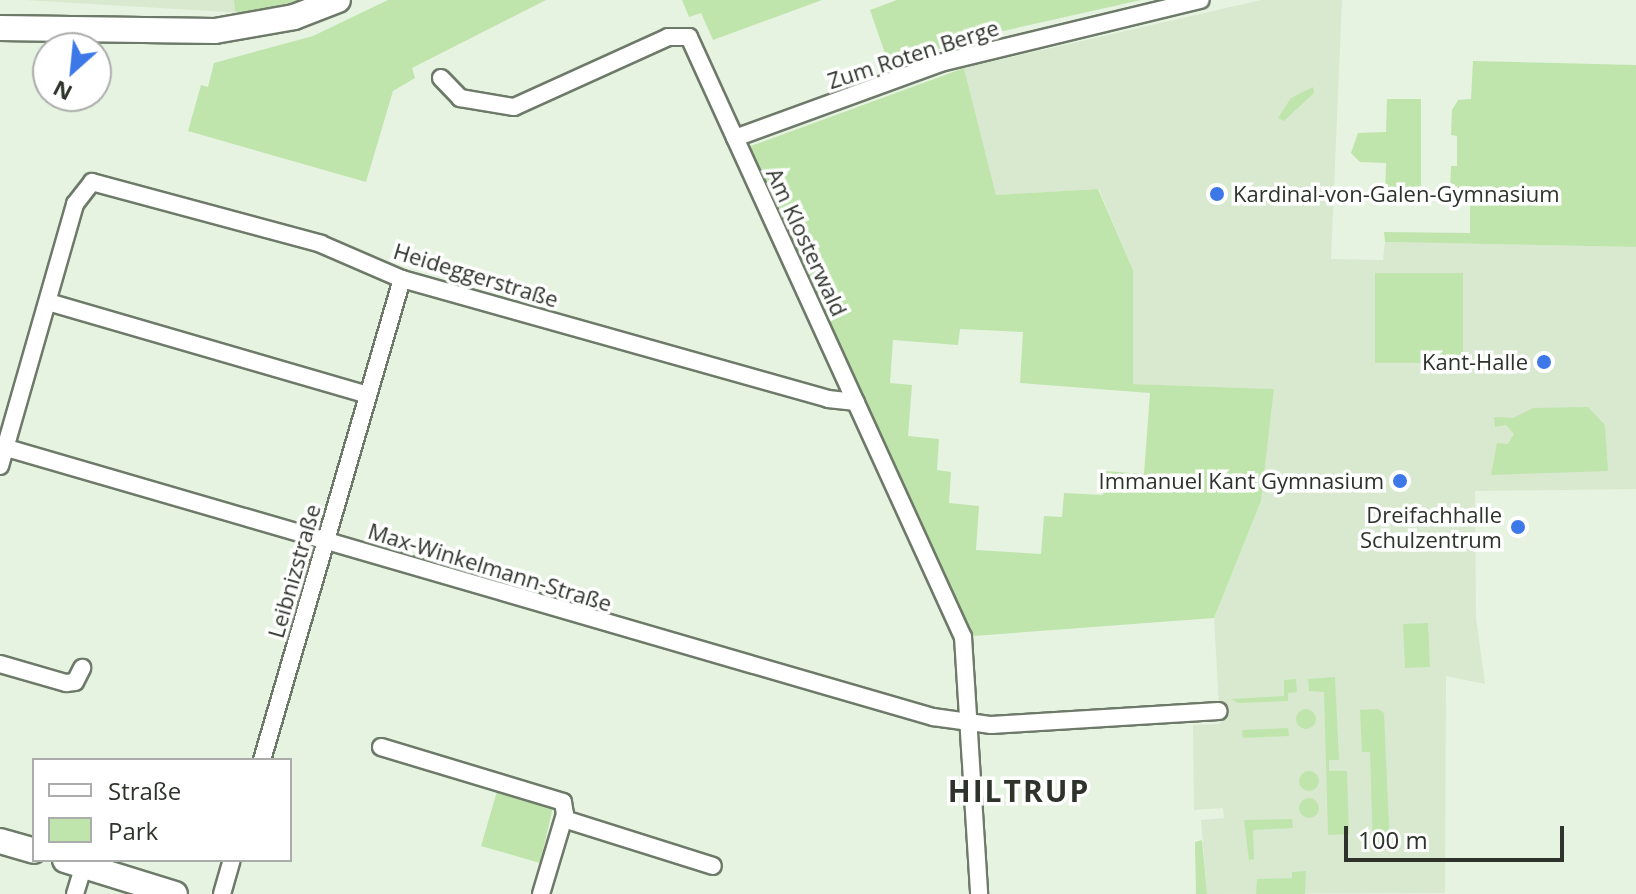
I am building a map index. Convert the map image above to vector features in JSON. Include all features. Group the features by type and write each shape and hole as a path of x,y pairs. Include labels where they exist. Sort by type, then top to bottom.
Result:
{"main road":[{"path":"0,28 215,31 266,24 338,0"},
{"path":"0,841 32,850"},
{"path":"74,863 175,894"}],"street":[{"name":"Zum Roten Berge","path":"735,138 944,62 1201,0"},
{"name":"Am Klosterwald","path":"441,78 460,98 514,107 684,34 735,138 963,637 979,894"},
{"name":"Heideggerstraße","path":"48,302 75,204 87,184 108,183 321,244 402,279 828,399 856,402"},
{"name":"Leibnizstraße","path":"263,758 402,279"},
{"path":"0,466 3,447 48,302 368,395"},
{"name":"Max-Winkelmann-Straße","path":"3,447 624,631 968,724"},
{"path":"0,664 66,683 75,682 82,668"},
{"path":"968,724 1219,711"},
{"path":"381,747 563,802 564,819 541,894"},
{"path":"564,819 713,866"},
{"path":"222,894 231,862"},
{"path":"74,863 75,894"}],"shaded area":[{"path":"24,0 302,0 244,13"},
{"path":"1261,0 1342,0 1331,259 1383,260 1385,242 1636,247 1636,489 1475,491 1476,618 1485,684 1446,676 1445,893 1207,894 1201,820 1224,818 1223,808 1194,810 1193,725 1220,724 1214,618 1261,501 1274,389 1133,384 1133,270 1099,189 996,195 964,68"}],"green space":[{"path":"234,0 302,0 244,13 235,11"},
{"path":"388,0 546,0 412,68 415,78 393,91 366,182 188,131 201,85 208,87 214,63 313,36"},
{"path":"682,0 822,0 713,40 701,13 689,17"},
{"path":"897,0 1141,0 963,40 890,68 870,10"},
{"path":"1473,61 1636,65 1636,247 1385,242 1384,232 1470,233 1470,201 1456,201 1450,192 1451,166 1457,166 1457,136 1451,135 1452,110 1458,100 1471,99"},
{"path":"964,68 996,195 1098,189 1133,270 1133,384 1274,389 1261,501 1214,618 973,636 748,147","holes":["960,329 1023,332 1020,383 1150,393 1144,474 1105,471 1103,495 1064,493 1062,517 1044,516 1041,554 976,550 979,506 949,503 951,472 937,470 939,439 908,436 912,385 890,383 893,340 958,345"]},
{"path":"1313,87 1314,93 1284,121 1278,118 1291,98"},
{"path":"1387,99 1421,99 1421,201 1385,201 1386,163 1360,162 1351,153 1358,133 1386,132"},
{"path":"1375,273 1463,273 1463,363 1375,363"},
{"path":"1588,407 1605,425 1608,471 1491,475 1497,443 1508,444 1514,434 1506,425 1495,427 1494,417 1513,418 1533,408"},
{"path":"1428,623 1430,667 1405,668 1403,624"},
{"path":"1335,677 1339,760 1329,760 1329,771 1347,771 1349,834 1328,835 1324,692 1309,691 1308,679"},
{"path":"1296,679 1297,692 1288,693 1288,701 1238,703 1231,699 1284,696 1284,680"},
{"path":"1306,709 1313,712 1316,719 1313,726 1306,729 1299,726 1296,719 1299,712"},
{"path":"1378,709 1384,713 1390,850 1373,850 1370,752 1362,752 1360,710"},
{"path":"1288,728 1289,736 1243,738 1242,730"},
{"path":"1309,771 1316,774 1319,781 1316,788 1309,791 1302,788 1299,781 1302,774"},
{"path":"498,788 553,807 540,863 481,846"},
{"path":"1309,798 1316,801 1319,808 1316,815 1309,818 1302,815 1299,808 1302,801"},
{"path":"1292,819 1293,828 1253,830 1254,859 1249,860 1244,820"},
{"path":"1202,840 1207,894 1196,894 1195,842"},
{"path":"1306,871 1305,894 1256,894 1257,879 1292,878 1292,872"}],"place":[{"name":"Kardinal-von-Galen-Gymnasium","path":"1217,194"},
{"name":"Kant-Halle","path":"1544,362"},
{"name":"Immanuel Kant Gymnasium","path":"1400,481"},
{"name":"Dreifachhalle Schulzentrum","path":"1518,527"}],"district":[{"name":"HILTRUP","path":"1019,791"}]}
